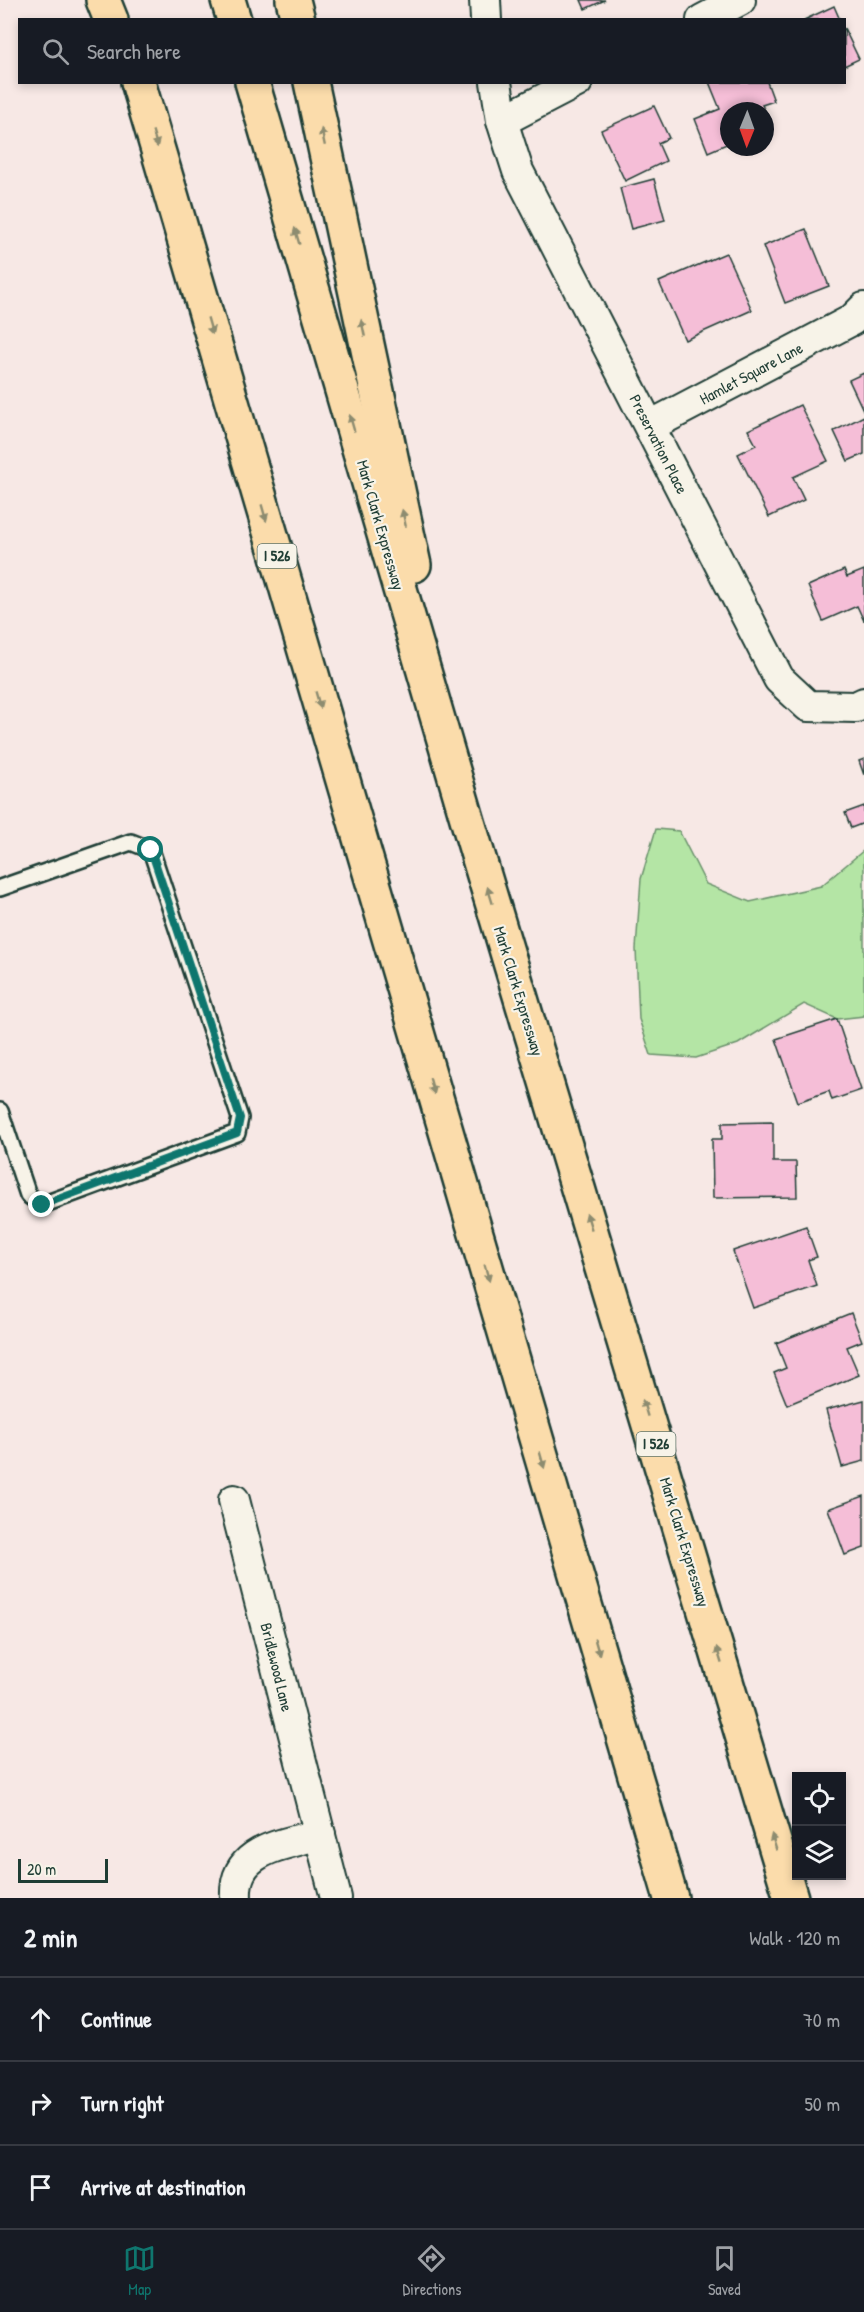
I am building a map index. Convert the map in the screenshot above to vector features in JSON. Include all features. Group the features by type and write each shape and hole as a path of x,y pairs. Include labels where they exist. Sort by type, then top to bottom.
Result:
{"highway":[{"path":"103,0 110,18"},
{"path":"113,0 118,18"},
{"path":"228,0 233,18"},
{"path":"294,0 298,18"},
{"name":"Mark Clark Expressway","path":"253,84 468,822 791,1898"},
{"path":"311,84 468,822"},
{"name":"I 526","path":"140,90 671,1898"}],"street":[{"path":"485,0 486,18"},
{"path":"706,18 740,0"},
{"name":"Preservation Place","path":"496,84 502,121 518,171 779,679 808,706 856,707 864,703"},
{"path":"502,121 573,84"},
{"name":"Hamlet Square Lane","path":"650,426 860,316"},
{"name":"Bridlewood Lane","path":"234,1500 336,1898"},
{"path":"236,1898 235,1883 242,1866 255,1854 320,1834"}],"lane":[{"path":"0,888 131,842 151,850 240,1118 237,1133 42,1205 28,1195 0,1111"}],"green space":[{"path":"656,829 679,831 706,884 750,902 821,886 864,850 864,1016 837,1019 804,1004 738,1044 696,1058 651,1055 639,1019 636,949 641,879"}],"building":[{"path":"581,0 605,0 585,9"},
{"path":"834,6 839,18 808,18"},
{"path":"846,32 859,59 846,65"},
{"path":"710,84 768,84 774,101 720,102 720,109"},
{"path":"654,106 669,138 658,143 666,161 625,181 601,130"},
{"path":"720,109 720,147 708,152 695,119"},
{"path":"654,179 665,220 631,229 620,188"},
{"path":"806,229 829,286 785,303 763,246"},
{"path":"726,253 752,310 685,340 659,282"},
{"path":"864,373 864,412 849,380"},
{"path":"800,405 828,461 793,477 804,500 769,517 738,454 756,445 748,430"},
{"path":"864,416 864,454 848,461 834,431"},
{"path":"844,570 847,577 864,570 864,621 857,606 823,621 808,586"},
{"path":"864,759 864,775 859,761"},
{"path":"864,806 864,823 851,828 845,813"},
{"path":"837,1019 861,1090 832,1100 829,1091 798,1102 776,1039"},
{"path":"773,1122 773,1162 796,1162 797,1197 713,1198 712,1139 722,1139 722,1123"},
{"path":"806,1226 817,1257 808,1260 817,1286 753,1308 733,1251"},
{"path":"851,1313 862,1341 847,1347 859,1375 787,1405 774,1373 786,1368 776,1343"},
{"path":"864,1400 864,1461 842,1467 826,1410"},
{"path":"864,1496 864,1548 845,1555 828,1509"}],"route":[{"path":"42,1205 237,1133 240,1118 151,850"}]}
